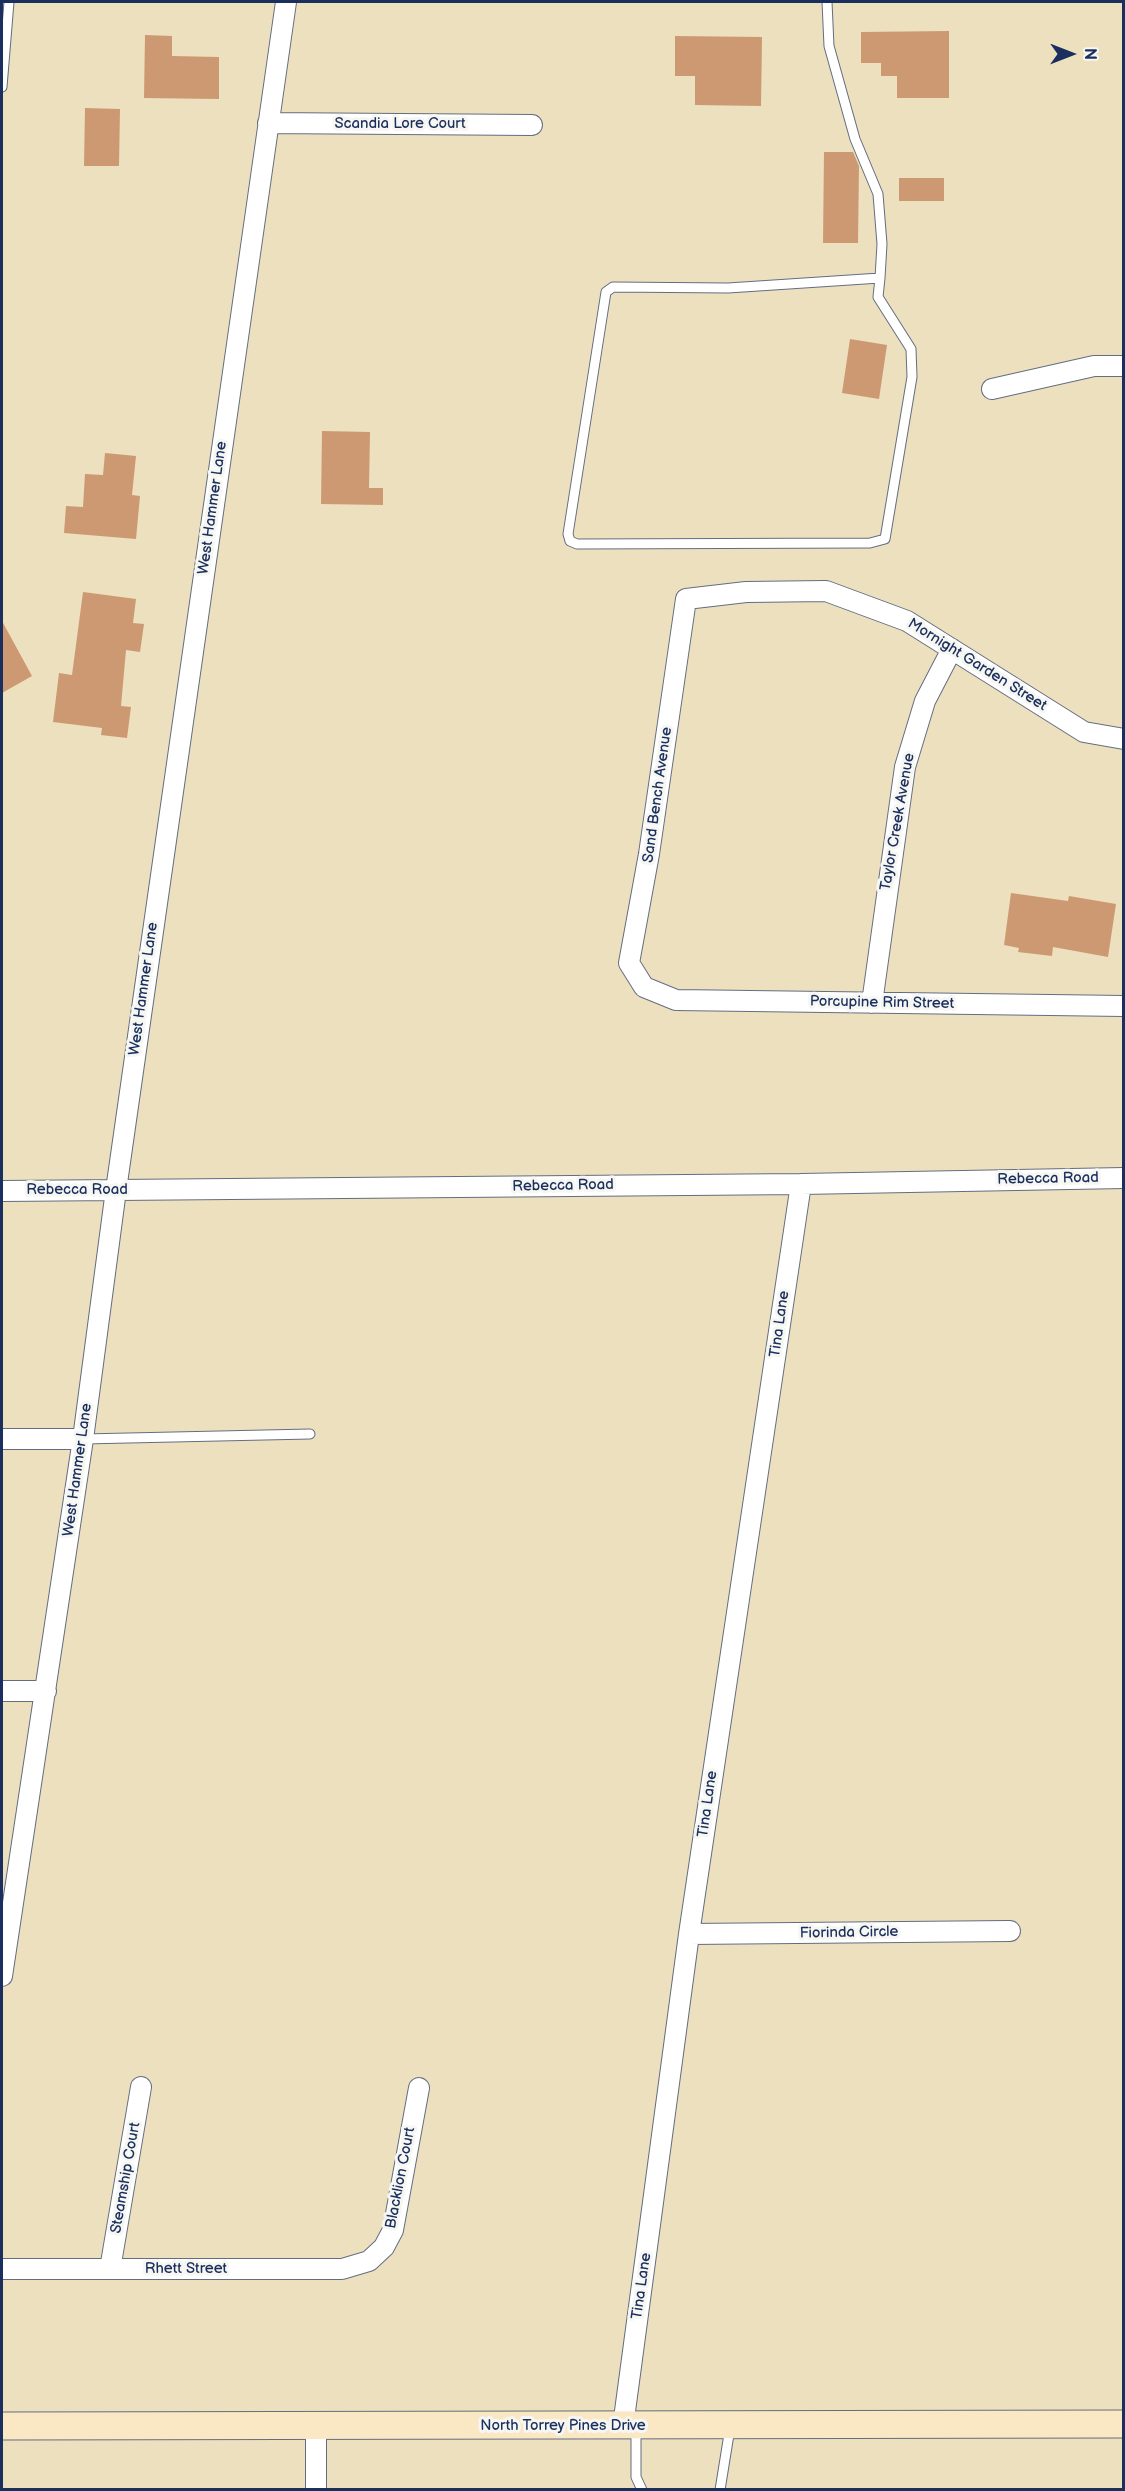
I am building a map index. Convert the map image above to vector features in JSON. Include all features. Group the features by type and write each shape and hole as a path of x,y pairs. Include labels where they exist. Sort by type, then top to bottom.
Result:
{"street":[{"name":"West Hammer Lane","path":"2,1976 4,1943 83,1439 116,1190 286,2"},
{"name":"Scandia Lore Court","path":"268,123 532,125"},
{"path":"992,389 1094,366 1124,366"},
{"name":"Mornight Garden Street","path":"686,599 746,592 826,591 907,621 1084,732 1124,739"},
{"name":"Sand Bench Avenue","path":"644,987 630,963 650,854 686,599"},
{"name":"Taylor Creek Avenue","path":"872,1003 905,766 925,702 952,649"},
{"name":"Porcupine Rim Street","path":"644,987 676,1000 1124,1006"},
{"name":"Rebecca Road","path":"2,1191 801,1184 1124,1178"},
{"name":"Tina Lane","path":"629,2426 689,1934 801,1184"},
{"path":"2,1439 83,1439"},
{"path":"2,1691 45,1691"},
{"name":"Fiorinda Circle","path":"689,1934 1010,1931"},
{"name":"Steamship Court","path":"110,2269 141,2087"},
{"name":"Blacklion Court","path":"369,2261 384,2247 393,2230 419,2088"},
{"name":"Rhett Street","path":"2,2269 342,2269 369,2261"},
{"name":"North Torrey Pines Drive","path":"2,2426 1124,2424"},
{"path":"316,2426 316,2490"}],"lane":[{"path":"2,87 9,2"},
{"path":"827,2 829,46 855,139 878,194 882,244 878,297 912,349 912,376 885,539 870,543 577,544 570,540 568,534 606,292 614,287 728,288 879,278"},
{"path":"83,1439 310,1434"},
{"path":"720,2490 730,2425"},
{"path":"629,2426 636,2477 642,2490"}],"building":[{"path":"949,31 949,98 897,98 897,76 881,76 881,63 861,63 861,32"},
{"path":"145,35 172,36 172,56 219,57 219,99 144,98"},
{"path":"675,36 762,37 761,106 695,105 695,76 675,76"},
{"path":"85,108 120,109 119,166 84,166"},
{"path":"824,152 853,152 859,166 858,243 823,243"},
{"path":"899,178 944,178 944,201 899,201"},
{"path":"850,339 887,345 879,399 842,393"},
{"path":"322,431 370,432 369,488 383,488 383,505 321,504"},
{"path":"105,453 136,456 132,495 140,496 136,539 64,533 66,506 83,507 85,474 103,475"},
{"path":"83,592 136,599 133,623 144,624 140,652 126,650 121,706 131,707 127,738 101,735 102,728 53,722 59,673 72,675"},
{"path":"2,621 32,676 2,693"},
{"path":"1011,893 1068,901 1069,896 1116,904 1108,957 1053,947 1052,956 1018,952 1019,948 1004,945"}]}
